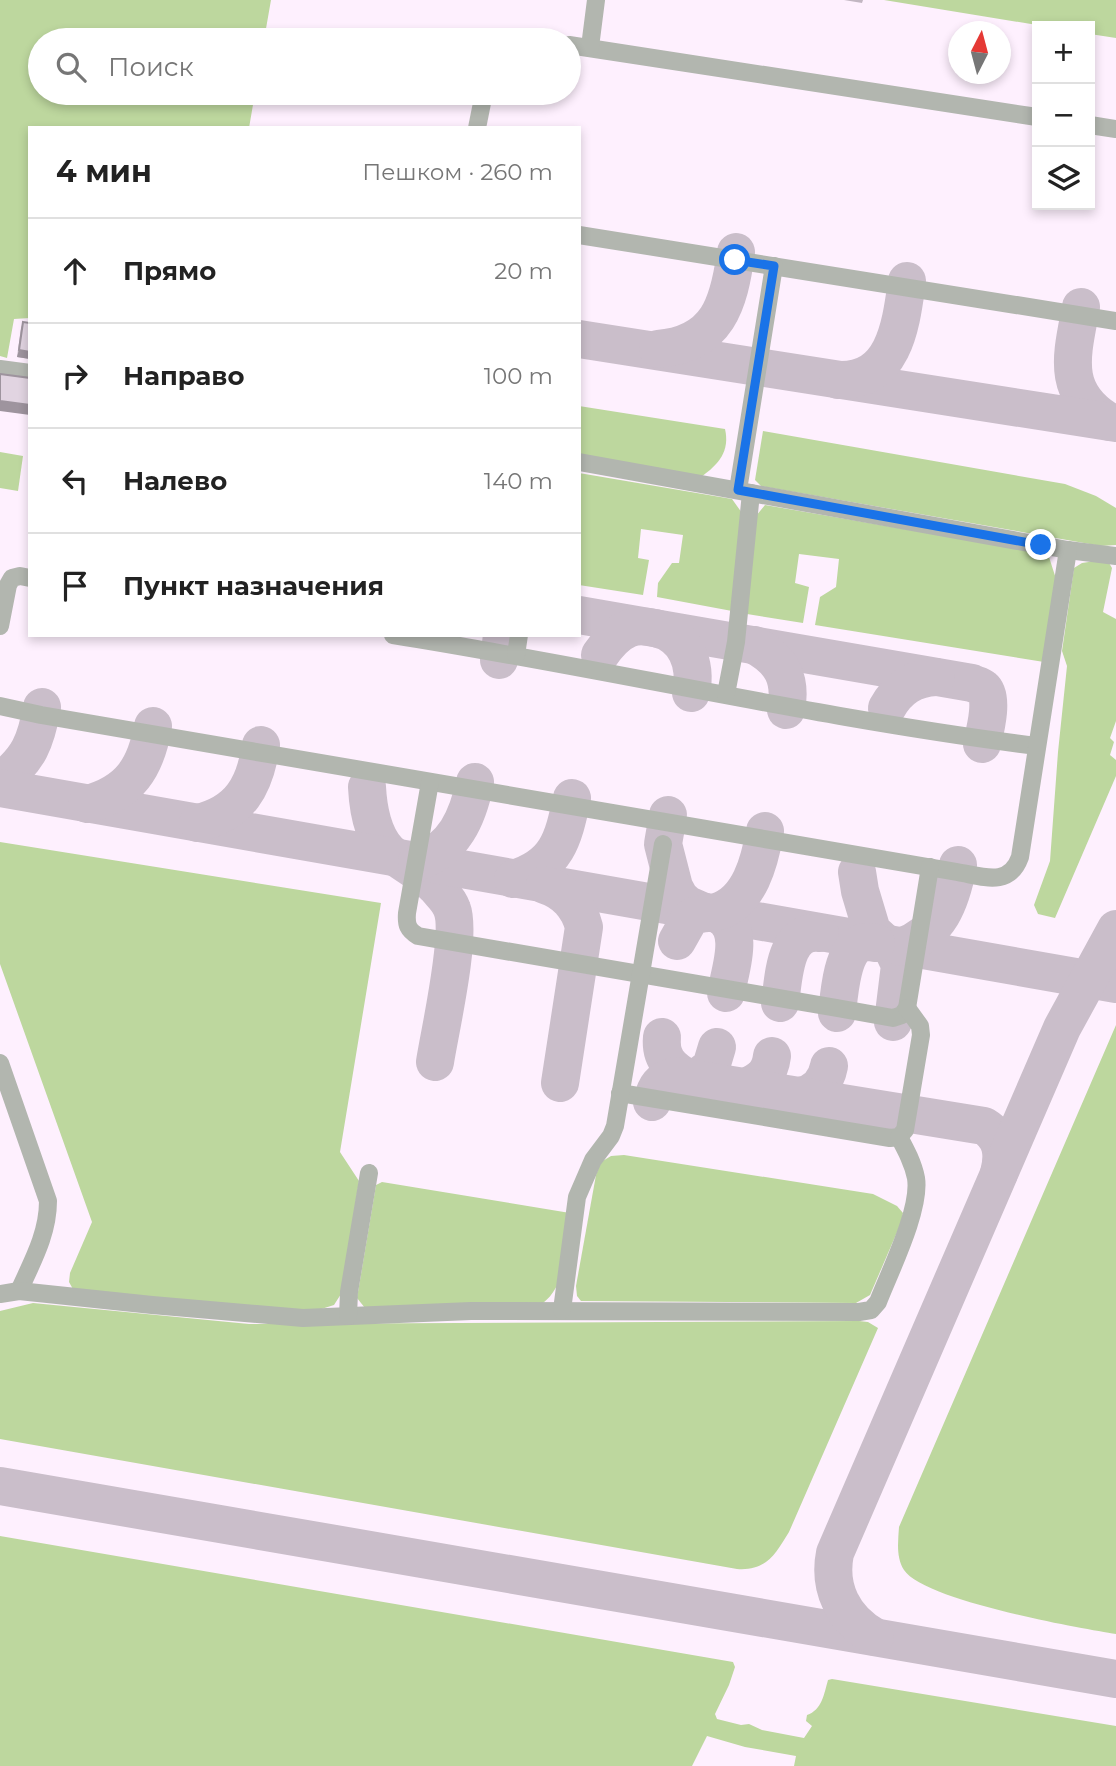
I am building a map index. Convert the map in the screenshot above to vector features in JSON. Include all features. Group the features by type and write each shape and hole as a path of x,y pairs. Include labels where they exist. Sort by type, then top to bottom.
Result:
{"lane":[{"path":"590,47 596,0"},
{"path":"581,46 1032,116"},
{"path":"477,126 482,105"},
{"path":"1095,126 1116,129"},
{"path":"581,235 1116,321"},
{"path":"726,694 738,620 745,491 774,266"},
{"path":"0,369 28,373"},
{"path":"581,462 1068,550 1116,556"},
{"path":"0,706 930,867 1007,877 1016,868 1020,858 1068,550"},
{"path":"0,626 8,585 12,578 28,578"},
{"path":"405,637 873,722 1037,746"},
{"path":"516,656 519,637"},
{"path":"430,782 407,913 410,931 418,936 893,1018 902,1015 907,1008 930,867"},
{"path":"562,1310 577,1197 593,1160 611,1136 663,844"},
{"path":"899,1138 905,1130 921,1035 920,1026 907,1008"},
{"path":"0,1063 48,1201 48,1219 44,1234 19,1291"},
{"path":"620,1093 899,1138"},
{"path":"0,1294 19,1291 286,1317 471,1311 871,1310 878,1302 915,1206 916,1180 911,1162 899,1138"},
{"path":"348,1316 349,1292 369,1173"}],"green space":[{"path":"0,0 271,0 266,28 28,28 28,105 253,105 249,126 28,126 28,318 14,319 7,358 0,356"},
{"path":"884,0 1116,0 1116,38 1095,35 1095,21 1032,21 1032,24"},
{"path":"581,406 725,429 726,444 722,456 701,477 581,456"},
{"path":"763,431 1065,484 1096,496 1116,508 1116,545 1101,546 761,486 755,480"},
{"path":"0,452 23,456 18,491 0,488"},
{"path":"581,473 732,499 742,513 732,611 657,597 658,583 672,563 679,563 683,535 641,529 638,558 649,560 643,595 581,585"},
{"path":"765,505 1048,554 1058,585 1044,662 815,625 820,597 836,587 839,559 799,554 795,583 809,587 803,623 747,614 756,516"},
{"path":"1082,563 1109,563 1112,568 1103,612 1116,619 1116,721 1110,738 1114,742 1110,755 1116,760 1116,776 1055,918 1038,914 1034,905 1050,861 1067,666 1062,651 1074,568"},
{"path":"0,842 381,903 340,1152 359,1181 341,1294 334,1305 315,1311 74,1291 69,1282 70,1273 92,1222 0,964"},
{"path":"1116,1025 1116,1634 1002,1611 940,1592 917,1581 904,1570 898,1544 899,1527"},
{"path":"624,1155 873,1194 897,1206 903,1213 901,1223 870,1295 856,1303 581,1301 577,1296 576,1286 596,1175 601,1162 611,1156"},
{"path":"382,1182 570,1213 564,1262 551,1295 543,1303 365,1308 357,1298 376,1185"},
{"path":"33,1303 249,1324 859,1321 868,1322 878,1328 789,1532 769,1560 755,1567 737,1569 0,1439 0,1311"},
{"path":"0,1536 733,1662 735,1667 729,1685 715,1714 717,1719 804,1738 812,1726 806,1721 807,1715 819,1705 828,1680 832,1679 1116,1726 1116,1766 794,1766 796,1756 745,1747 707,1736 692,1766 0,1766"}],"building":[{"path":"23,322 28,323 28,352 19,350"},
{"path":"0,374 28,378 28,405 0,401"}],"taxiway":[{"path":"658,349 678,346 695,339 717,318 729,288 736,252"},
{"path":"838,380 857,378 872,371 883,361 898,332 907,281"},
{"path":"1081,307 1073,357 1076,386 1094,411 1110,422"},
{"path":"581,339 1116,423"},
{"path":"581,615 972,683 983,688 988,699 982,744"},
{"path":"600,655 615,637 631,628 648,627 666,632 675,637 687,652 692,672 691,693"},
{"path":"499,660 502,637"},
{"path":"754,645 772,657 783,672 787,689 786,710"},
{"path":"887,708 907,685 936,677"},
{"path":"0,781 18,765 30,749 42,707"},
{"path":"87,804 114,793 134,776 146,754 153,726"},
{"path":"198,823 225,812 243,796 255,773 261,745"},
{"path":"417,862 430,857 450,841 463,820 475,782"},
{"path":"367,787 372,822 384,846 431,882 452,909 452,960 435,1062"},
{"path":"0,788 1116,984"},
{"path":"513,879 528,874 549,859 561,839 572,798"},
{"path":"668,815 663,844 674,887 688,905 704,912"},
{"path":"677,941 690,918 716,912 737,900 756,867 765,831"},
{"path":"901,947 925,933 942,915 952,891 958,865"},
{"path":"857,872 872,931 893,950 900,965 893,1022"},
{"path":"545,885 559,891 570,901 579,913 584,927 560,1083"},
{"path":"719,915 727,921 734,940 733,962 726,993"},
{"path":"875,1637 854,1621 840,1601 834,1578 835,1553 1062,1028 1116,929"},
{"path":"780,1003 785,968 793,947 799,939 808,934 820,933"},
{"path":"837,1013 842,975 849,956 861,943 876,943"},
{"path":"662,1037 663,1051 668,1062 688,1078"},
{"path":"707,1094 704,1085 695,1079 711,1067 717,1047"},
{"path":"746,1087 764,1075 772,1056"},
{"path":"800,1096 819,1086 829,1066"},
{"path":"652,1102 659,1084 676,1076 984,1126 995,1135 1000,1147 999,1173"},
{"path":"0,1486 1116,1679"}],"route":[{"path":"735,260 774,266 738,490 1041,545"}]}
